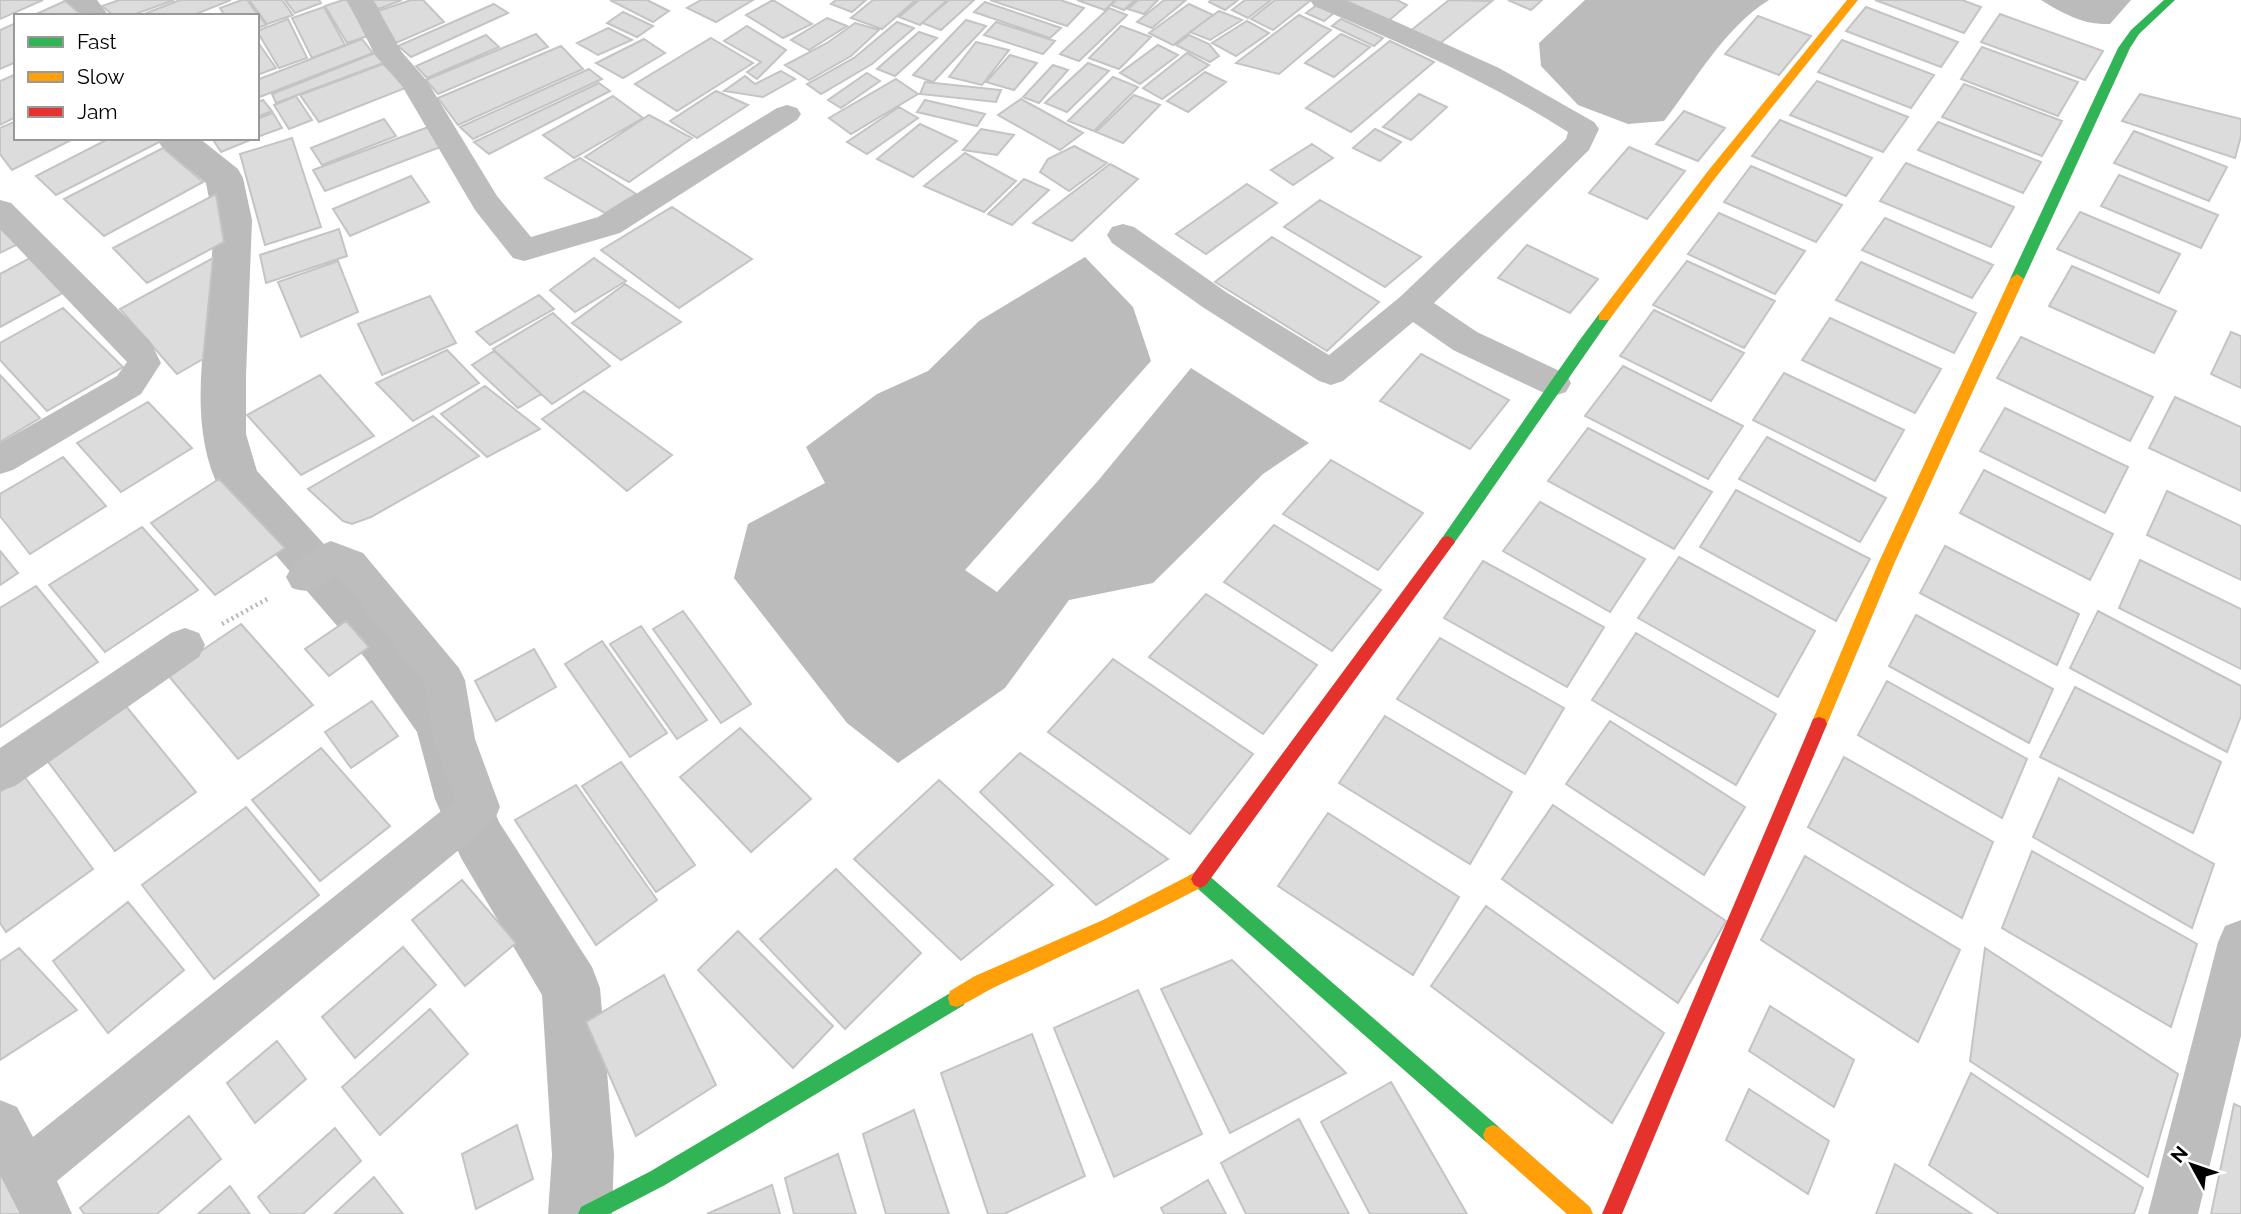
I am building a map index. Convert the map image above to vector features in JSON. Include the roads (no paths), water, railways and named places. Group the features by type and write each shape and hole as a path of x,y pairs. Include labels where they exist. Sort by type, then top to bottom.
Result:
{"street":[{"path":"359,0 389,55 413,81 486,203 524,250 609,225 787,114"},
{"path":"1123,235 1215,300 1331,372 1412,305 1579,143 1584,129 1453,55 1323,0"},
{"path":"588,1214 658,1178 982,983 1109,926 1200,879 1485,489 1554,383 1712,174 1853,0"},
{"path":"1612,1214 1886,564 2124,48 2135,32 2171,0"},
{"path":"0,211 138,350 144,363 129,385 0,460"},
{"path":"1412,305 1465,341 1554,383"},
{"path":"0,1124 37,1193 466,818 445,680 350,564 318,567"},
{"path":"0,772 185,645"},
{"path":"1200,879 1583,1214"},
{"path":"2173,1214 2241,942"}],"waterway":[{"path":"80,0 90,14"},
{"path":"177,140 224,178 232,220 224,376 224,434 237,479 383,643 441,723 462,799 480,840 571,988 583,1155 580,1214"}]}
